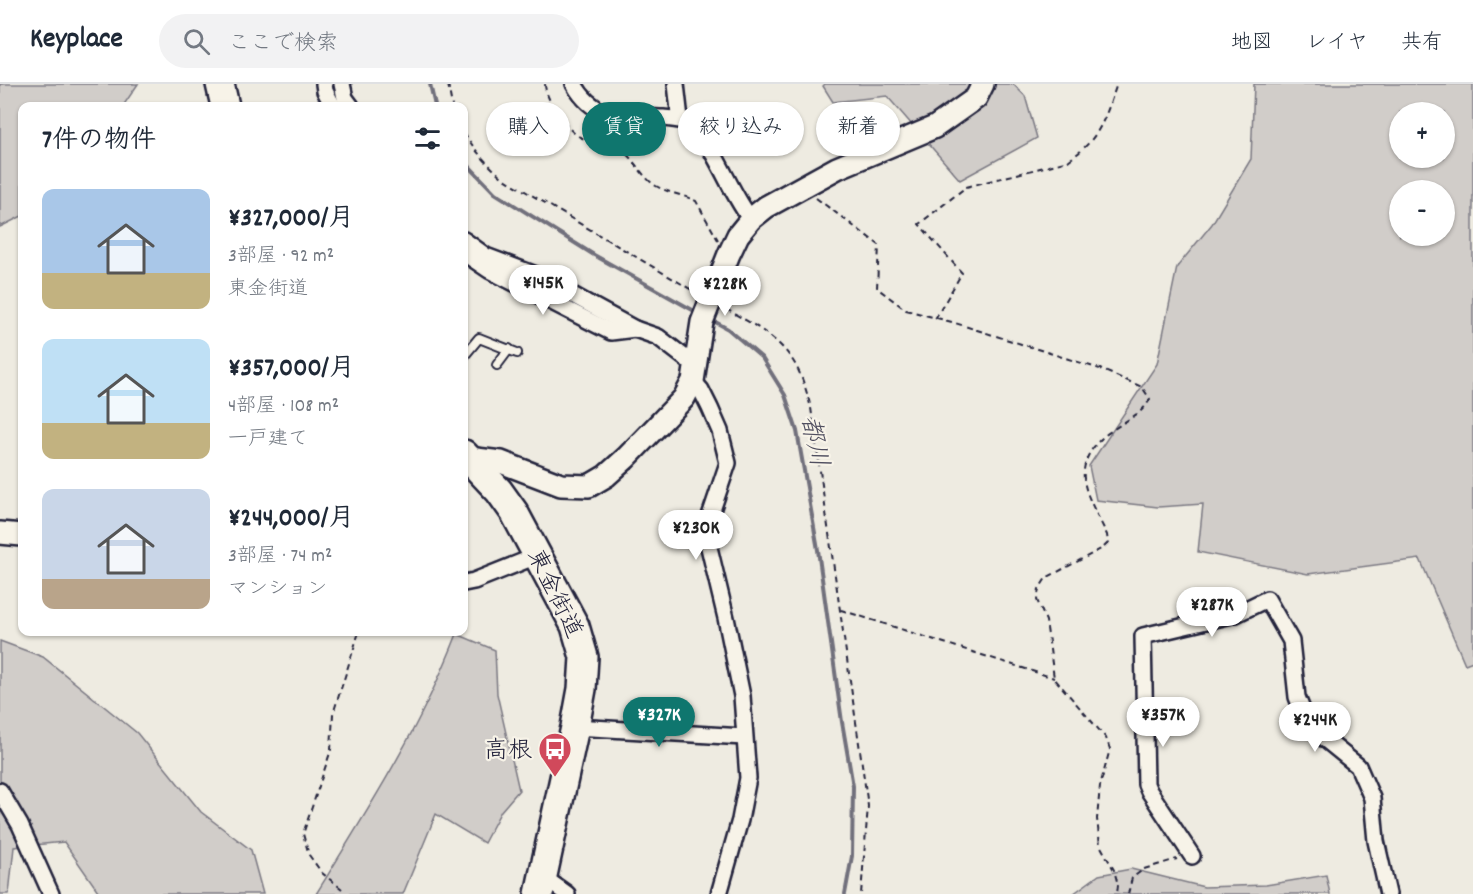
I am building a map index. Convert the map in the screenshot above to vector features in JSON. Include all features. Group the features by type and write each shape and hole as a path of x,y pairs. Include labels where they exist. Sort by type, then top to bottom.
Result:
{"highway":[{"path":"220,84 224,102"},
{"name":"東金街道","path":"468,458 499,491 514,512 575,626 584,657 582,689 575,727 541,886"}],"street":[{"path":"324,84 331,102"},
{"path":"342,84 348,102"},
{"path":"574,84 591,106 608,115 678,119"},
{"path":"676,84 678,102"},
{"path":"468,456 501,462 561,485 589,486 606,476 684,398 695,374 702,322 738,235 751,219 766,207 837,168 934,127 976,98 983,84"},
{"path":"714,156 740,207 751,219"},
{"path":"468,243 486,256 536,274 635,329 658,337 695,374 717,423 728,463 706,525 707,539 724,606 742,696 748,777 740,820 719,894"},
{"path":"468,256 489,270 611,332 635,329"},
{"path":"468,582 539,555"},
{"path":"1192,856 1146,784 1143,636 1236,614 1267,599 1291,641 1297,697 1305,717 1321,736 1358,766 1371,798 1376,841 1388,894"},
{"path":"575,727 744,737"},
{"path":"0,791 20,825 51,894"},
{"path":"541,886 567,894"}],"lane":[{"path":"468,351 479,338 513,351 497,365"}],"path":[{"path":"448,84 451,102"},
{"path":"545,84 548,100 574,133 616,148 658,187 696,201 719,242 729,254"},
{"path":"935,319 962,273 919,224 966,187 1068,161 1099,132 1117,84"},
{"path":"468,139 502,178 759,328 795,363 811,408 868,806 861,894"},
{"path":"801,188 879,245 877,288 906,310 952,322 1100,369 1142,387 1150,399 1146,407 1101,438 1089,454 1082,470 1084,486 1107,535 1108,543 1103,548 1046,578 1039,589 1037,600 1046,621 1054,678"},
{"path":"841,610 1054,678 1106,738 1110,748 1100,786 1097,819 1100,845 1114,870 1118,885 1117,894"},
{"path":"342,889 322,873 309,855 303,834 331,750 333,714 358,636"},
{"path":"1128,894 1132,878 1144,869 1192,856"}],"shaded area":[{"path":"0,84 138,84 126,102 18,102 18,218 0,227"},
{"path":"825,84 1013,84 1025,96 1037,138 960,180 900,111 900,102 892,102 887,96 833,102 823,86"},
{"path":"1254,84 1473,84 1473,661 1465,664 1420,559 1308,574 1198,552 1203,504 1158,507 1096,500 1089,466 1157,364 1177,267 1212,224 1251,159"},
{"path":"456,636 462,636 495,650 497,694 519,790 501,811 484,843 436,814 403,894 316,894 410,735"},
{"path":"0,641 43,657 137,733 201,812 251,850 263,894 100,894 64,842 14,847 9,894 0,894"},
{"path":"1131,869 1204,887 1266,885 1326,875 1330,894 1073,894 1099,875"}],"waterway":[{"name":"都川","path":"430,84 434,102"},
{"name":"都川","path":"468,165 495,193 594,255 698,313"},
{"name":"都川","path":"710,319 728,329 762,358 785,395 797,431 818,550 853,786 852,856 845,894"}],"place":[{"name":"高根","path":"555,778"}]}
